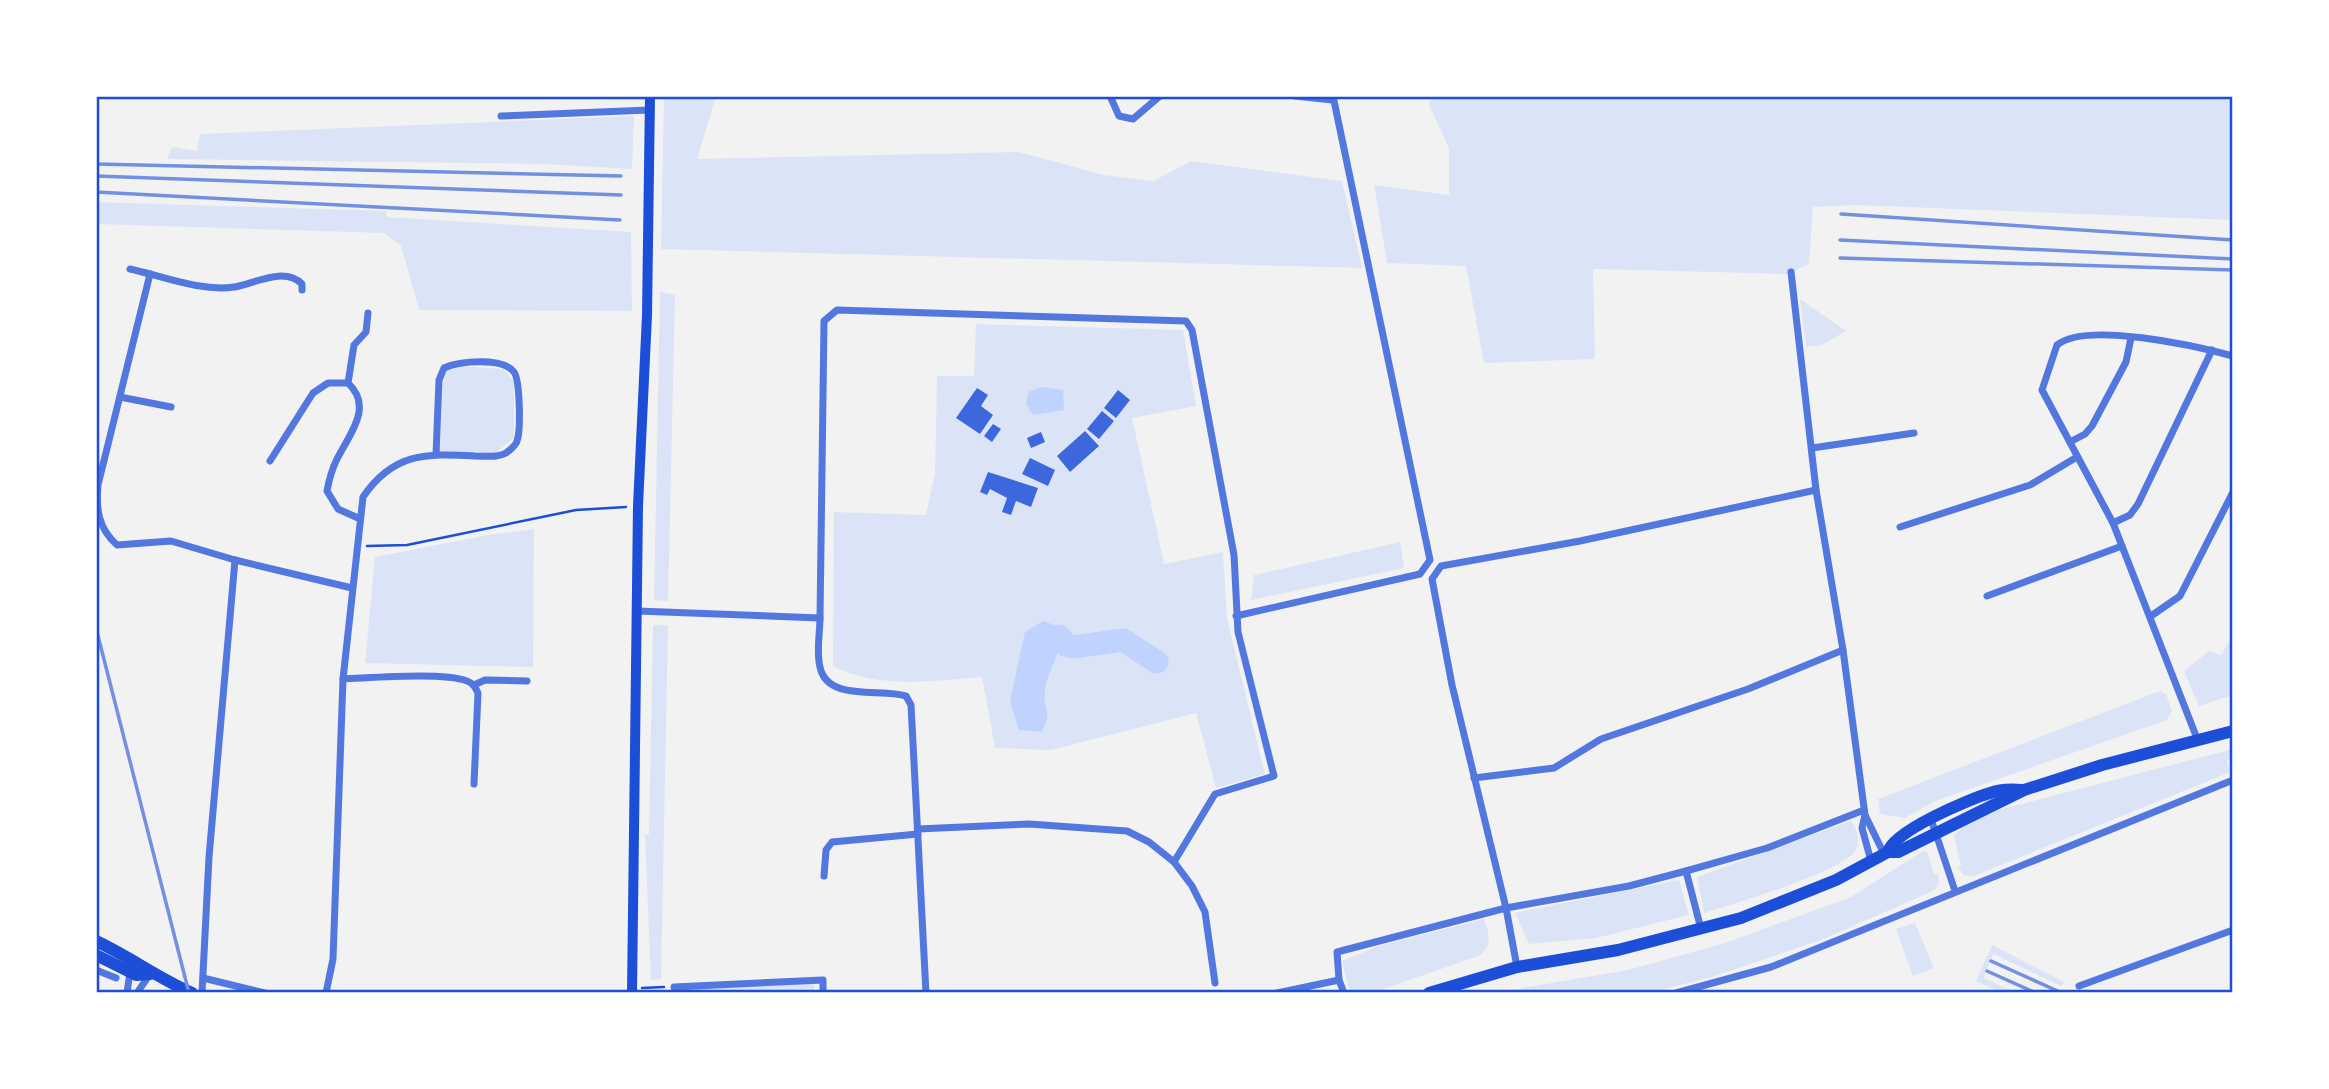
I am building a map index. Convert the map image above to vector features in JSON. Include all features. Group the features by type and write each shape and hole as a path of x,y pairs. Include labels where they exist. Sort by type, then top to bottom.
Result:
{"main road":[{"path":"632,991 638,506 647,314 649,96"},
{"path":"1429,993 1517,967 1618,950 1701,929 1786,901 1886,853 1898,852 2024,790 2102,765 2233,731"},
{"path":"1886,853 1897,838 1931,819 1991,792 2024,790"},
{"path":"96,941 142,964 155,976"},
{"path":"96,955 136,975 155,976 199,991"}],"street":[{"path":"1110,96 1119,116 1133,119 1160,96"},
{"path":"1236,616 1420,574 1430,560 1332,98 1295,96"},
{"path":"501,116 649,110"},
{"path":"130,269 221,289 267,278 290,277 302,284 302,290"},
{"path":"1791,272 1816,490 1843,650 1864,812 1863,828 1871,861"},
{"path":"150,274 98,485 96,507 109,538 117,545 171,541 235,560 352,588"},
{"path":"926,993 911,705 906,696 840,689 831,684 819,665 824,321 837,310 1186,321 1192,330 1234,555 1236,616 1274,776 1215,794 1174,862"},
{"path":"358,518 338,509 327,491 335,461 359,417 359,397 348,383 354,345 366,331 368,313"},
{"path":"2198,741 2113,523 2043,394 2053,351 2062,341 2081,334 2131,338 2212,350 2233,356"},
{"path":"2070,442 2085,434 2091,426 2126,362 2131,338"},
{"path":"2113,523 2130,515 2138,505 2212,350"},
{"path":"326,993 333,958 343,679 358,518 363,498 374,480 415,456 495,457 508,452 517,441 519,382 514,372 504,364 454,363 443,368 439,380 436,455"},
{"path":"271,461 313,393 328,383 348,383"},
{"path":"120,397 170,407"},
{"path":"1812,448 1914,433"},
{"path":"1900,527 2030,485 2077,457"},
{"path":"1517,967 1506,908 1439,619 1432,579 1434,573 1441,566 1580,541 1816,490"},
{"path":"2151,616 2180,596 2233,492"},
{"path":"1987,596 2122,546"},
{"path":"199,991 203,978 208,869 235,560"},
{"path":"637,611 820,618"},
{"path":"1474,778 1554,768 1601,739 1748,689 1843,650"},
{"path":"343,679 437,678 464,680 474,685 478,693 474,784"},
{"path":"474,685 485,680 527,681"},
{"path":"1676,993 1771,967 2233,780"},
{"path":"1864,812 1886,853"},
{"path":"1344,993 1339,980 1336,952 1506,908 1629,886 1685,872 1766,848 1864,812"},
{"path":"1931,819 1955,891"},
{"path":"824,876 826,850 832,842 918,832 1030,824 1127,831 1149,842 1174,862 1192,886 1205,912 1215,983"},
{"path":"1685,872 1701,929"},
{"path":"2078,986 2233,930"},
{"path":"96,970 116,978"},
{"path":"127,993 130,972"},
{"path":"137,993 155,976"},
{"path":"203,978 265,993"},
{"path":"674,987 823,980 823,993"},
{"path":"1277,993 1339,980"}],"path":[{"path":"357,546 407,545 576,510 638,506"},
{"path":"632,991 674,987"}],"shaded area":[{"path":"664,96 716,96 697,159 1019,152 1104,175 1153,181 1192,161 1342,181 1362,268 661,249"},
{"path":"1431,96 2233,96 2233,220 1855,205 1813,207 1809,264 1788,274 1593,269 1595,359 1484,363 1466,266 1387,263 1374,185 1449,195 1449,148 1429,105"},
{"path":"634,116 632,169 544,164 167,159 172,147 197,151 200,134"},
{"path":"96,202 386,211 387,217 631,232 632,311 419,310 401,246 384,233 96,224"},
{"path":"660,292 675,295 668,601 654,600"},
{"path":"1800,299 1846,331 1822,345 1806,347"},
{"path":"976,324 1183,330 1196,406 1132,418 1164,564 1223,552 1227,619 1265,774 1216,788 1196,713 1051,750 995,748 982,677 887,681 850,673 833,666 834,512 926,515 935,474 937,376 974,376"},
{"path":"456,366 503,369 514,382 514,438 494,454 440,452 443,381 446,372"},
{"path":"534,529 533,667 365,663 375,557"},
{"path":"1400,542 1404,568 1251,600 1254,575"},
{"path":"653,625 668,625 661,979 651,980 645,835 649,834"},
{"path":"2233,635 2233,695 2199,706 2184,671 2209,651 2221,655"},
{"path":"2160,691 2166,694 2172,711 2167,720 1935,801 1905,818 1880,814 1878,799"},
{"path":"2233,749 2233,759 2227,761 2230,772 1974,876 1965,876 1957,867 1961,866 1954,835 1970,821 2002,809"},
{"path":"1851,821 1858,844 1846,859 1809,878 1704,913 1697,877"},
{"path":"1923,851 1928,853 1934,875 1938,874 1939,881 1935,890 1821,940 1712,977 1648,993 1494,993 1628,970 1725,943 1851,897"},
{"path":"1679,880 1689,915 1596,938 1529,944 1515,913"},
{"path":"1484,919 1489,942 1481,955 1372,993 1350,993 1342,961 1379,946"},
{"path":"1915,923 1934,968 1913,976 1896,929"},
{"path":"1992,945 2064,982 2061,986 1993,954 1984,978 2016,993 2002,993 1976,981"},
{"path":"814,983 814,993 667,993 668,991"}],"water":[{"path":"1041,387 1063,390 1064,410 1033,415 1026,404 1028,392"},
{"path":"1043,621 1057,626 1059,637 1057,653 1045,690 1047,719 1042,732 1019,730 1010,701 1025,632"}],"building":[{"path":"977,388 988,395 981,406 993,415 980,434 956,418"},
{"path":"1118,390 1130,400 1116,418 1104,408"},
{"path":"1102,411 1114,421 1099,439 1087,429"},
{"path":"993,424 1001,429 992,442 984,436"},
{"path":"1085,431 1099,446 1070,472 1057,456"},
{"path":"1041,432 1045,442 1031,448 1027,438"},
{"path":"1030,458 1055,470 1048,486 1022,474"},
{"path":"988,472 1038,488 1031,507 1016,501 1011,515 1002,512 1007,498 990,489 987,495 980,492"}],"waterway":[{"path":"1059,636 1067,646 1073,647 1123,640 1157,662"}],"railway":[{"path":"96,164 621,176"},
{"path":"96,176 621,195"},
{"path":"96,192 620,220"},
{"path":"1841,214 2233,240"},
{"path":"1840,240 2233,259"},
{"path":"1840,258 2233,270"},
{"path":"96,628 189,993"},
{"path":"1991,961 2062,993"},
{"path":"1987,971 2036,993"}]}
